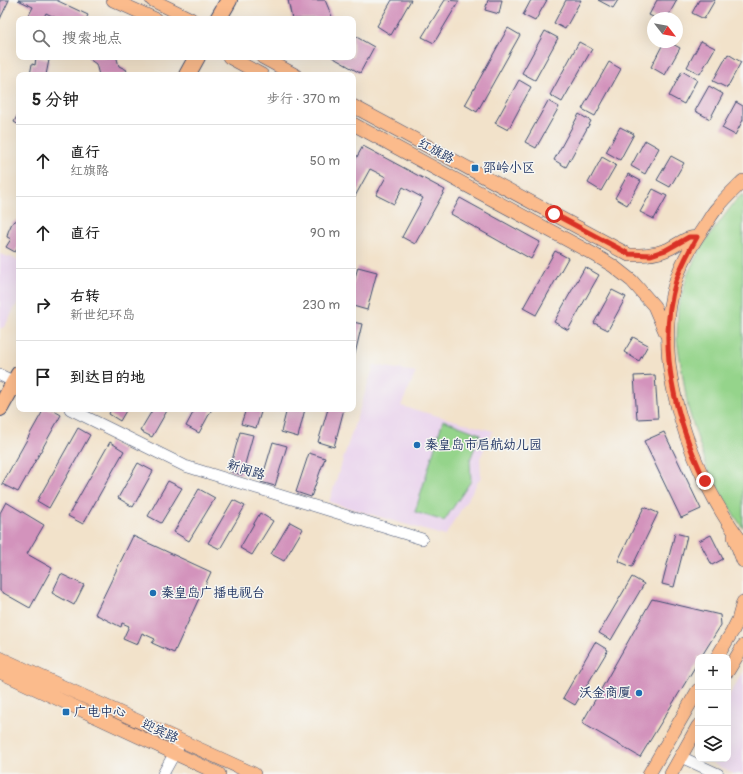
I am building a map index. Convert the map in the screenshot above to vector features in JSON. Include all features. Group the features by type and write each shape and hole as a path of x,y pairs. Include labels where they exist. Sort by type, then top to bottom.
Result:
{"highway":[{"path":"220,16 229,0"},
{"path":"189,72 195,60"},
{"path":"0,408 16,383"}],"main road":[{"path":"113,0 149,16"},
{"path":"152,0 186,16"},
{"path":"234,60 256,72"},
{"path":"268,60 290,72"},
{"name":"红旗路","path":"356,108 629,254 651,255 666,250 689,237 697,237"},
{"path":"356,126 435,167 614,266 632,281 654,306 668,339"},
{"path":"743,181 717,207 697,237 676,280 670,305 668,339 668,353 672,382 682,425 692,454 736,540 743,561"},
{"path":"727,523 743,544"},
{"path":"719,654 738,620 743,602"},
{"path":"731,666 743,646"},
{"name":"迎宾路","path":"0,658 254,774"},
{"name":"迎宾路","path":"0,672 219,774"},
{"path":"649,774 695,695"},
{"path":"671,774 695,731"}],"street":[{"path":"0,375 16,379"},
{"name":"新闻路","path":"76,412 185,466 422,539"},
{"path":"163,774 181,741"},
{"path":"681,757 718,774"}],"shaded area":[{"path":"0,254 16,259 16,306 5,326 0,329"},
{"name":"秦皇岛市启航幼儿园","path":"374,365 416,372 401,406 493,431 480,458 481,477 445,536 329,502"},
{"path":"743,672 743,774 734,774 710,762 731,762 731,692"}],"green space":[{"path":"743,194 743,528 708,471 688,408 677,340 678,307 688,273 702,246 736,200"},
{"path":"443,420 480,434 470,460 471,481 444,521 415,512"}],"building":[{"path":"0,0 9,0 0,19"},
{"path":"18,0 56,0 88,15 52,16 46,13 44,16 28,16 33,7"},
{"path":"288,0 325,0 332,16 291,16"},
{"path":"392,0 411,0 391,35 377,26"},
{"path":"445,0 459,1 434,43 422,37"},
{"path":"488,0 502,0 499,14 485,10"},
{"path":"531,0 547,0 535,21 523,15"},
{"path":"566,0 581,0 565,29 554,23"},
{"path":"598,0 618,0 613,8"},
{"path":"657,0 677,0 670,12 651,12"},
{"path":"699,0 715,0 704,19 692,13"},
{"path":"508,28 520,35 477,112 465,105"},
{"path":"545,31 558,38 535,80 522,73"},
{"path":"356,37 374,47 360,73 337,60 356,60"},
{"path":"701,41 715,48 700,74 687,67"},
{"path":"579,42 592,49 562,102 550,95"},
{"path":"661,48 680,48 665,75 651,67"},
{"path":"728,54 741,62 727,88 713,81"},
{"path":"36,60 49,60 47,72 31,72 32,64 35,65"},
{"path":"90,60 117,60 119,66 127,70 126,72 98,72 96,64"},
{"path":"609,62 621,69 595,116 582,109"},
{"path":"682,71 697,80 684,104 669,96"},
{"path":"519,80 531,87 508,130 495,123"},
{"path":"709,86 723,94 710,119 695,111"},
{"path":"548,101 559,107 536,148 525,142"},
{"path":"736,102 743,106 743,120 735,135 722,128"},
{"path":"579,114 591,121 566,167 554,160"},
{"path":"620,127 634,134 620,160 606,152"},
{"path":"645,140 659,148 645,174 631,166"},
{"path":"363,146 445,190 415,244 402,237 423,198 403,187 394,204 376,195 386,177 370,169 356,195 356,159"},
{"path":"671,156 684,163 670,187 657,180"},
{"path":"602,157 616,165 601,191 588,183"},
{"path":"628,174 641,181 627,205 615,198"},
{"path":"653,189 667,196 654,219 640,212"},
{"path":"460,198 540,242 531,259 451,214"},
{"path":"16,221 15,252 6,247 11,239 7,237 12,223"},
{"path":"555,251 568,258 536,315 523,308"},
{"path":"358,267 377,272 367,310 356,307 356,274"},
{"path":"585,267 599,275 568,330 554,322"},
{"path":"612,290 626,297 608,330 594,323"},
{"path":"356,323 362,324 356,350"},
{"path":"633,337 648,345 639,361 624,352"},
{"path":"655,375 658,418 637,419 634,376"},
{"path":"42,412 56,412 61,415 18,492 2,484"},
{"path":"110,412 125,412 120,421 109,414"},
{"path":"151,412 166,412 152,437 140,431"},
{"path":"193,412 210,412 199,433 186,426"},
{"path":"245,412 261,412 256,428 241,424"},
{"path":"286,412 304,412 298,437 281,432"},
{"path":"327,412 343,412 334,447 318,442"},
{"path":"78,428 90,435 49,508 37,501"},
{"path":"240,432 253,435 242,475 229,471"},
{"path":"664,432 701,509 681,518 644,441"},
{"path":"110,442 124,451 83,524 68,516"},
{"path":"273,442 287,446 275,486 261,482"},
{"path":"309,453 325,458 311,497 296,492"},
{"path":"138,463 153,471 133,507 118,498"},
{"path":"168,481 182,488 161,523 148,516"},
{"path":"199,489 215,498 189,541 174,532"},
{"path":"233,500 245,506 220,549 208,543"},
{"path":"6,502 44,525 27,554 52,568 30,608 0,591 0,513"},
{"path":"644,507 658,513 632,567 618,561"},
{"path":"260,513 273,521 252,555 240,548"},
{"path":"290,522 303,529 284,561 271,554"},
{"path":"675,533 687,536 674,587 662,584"},
{"path":"711,535 723,559 712,565 699,541"},
{"name":"秦皇岛广播电视台","path":"133,536 211,572 174,653 152,643 155,639 142,633 137,645 123,639 129,626 122,623 121,627 95,614"},
{"path":"61,574 84,585 74,605 52,593"},
{"path":"632,577 644,584 611,640 599,633"},
{"name":"沃金商厦","path":"652,599 720,615 721,625 703,654 695,654 695,667 640,757 582,723"},
{"path":"595,642 608,650 575,705 563,698"}],"place":[{"name":"邵岭小区","path":"475,168"},
{"name":"秦皇岛市启航幼儿园","path":"417,445"},
{"name":"秦皇岛广播电视台","path":"153,593"},
{"name":"沃金商厦","path":"639,693"},
{"name":"广电中心","path":"66,712"}],"route":[{"path":"554,214 629,254 651,255 666,250 689,237 697,237 676,280 670,305 668,353 672,382 682,425 692,454 705,481"}]}
